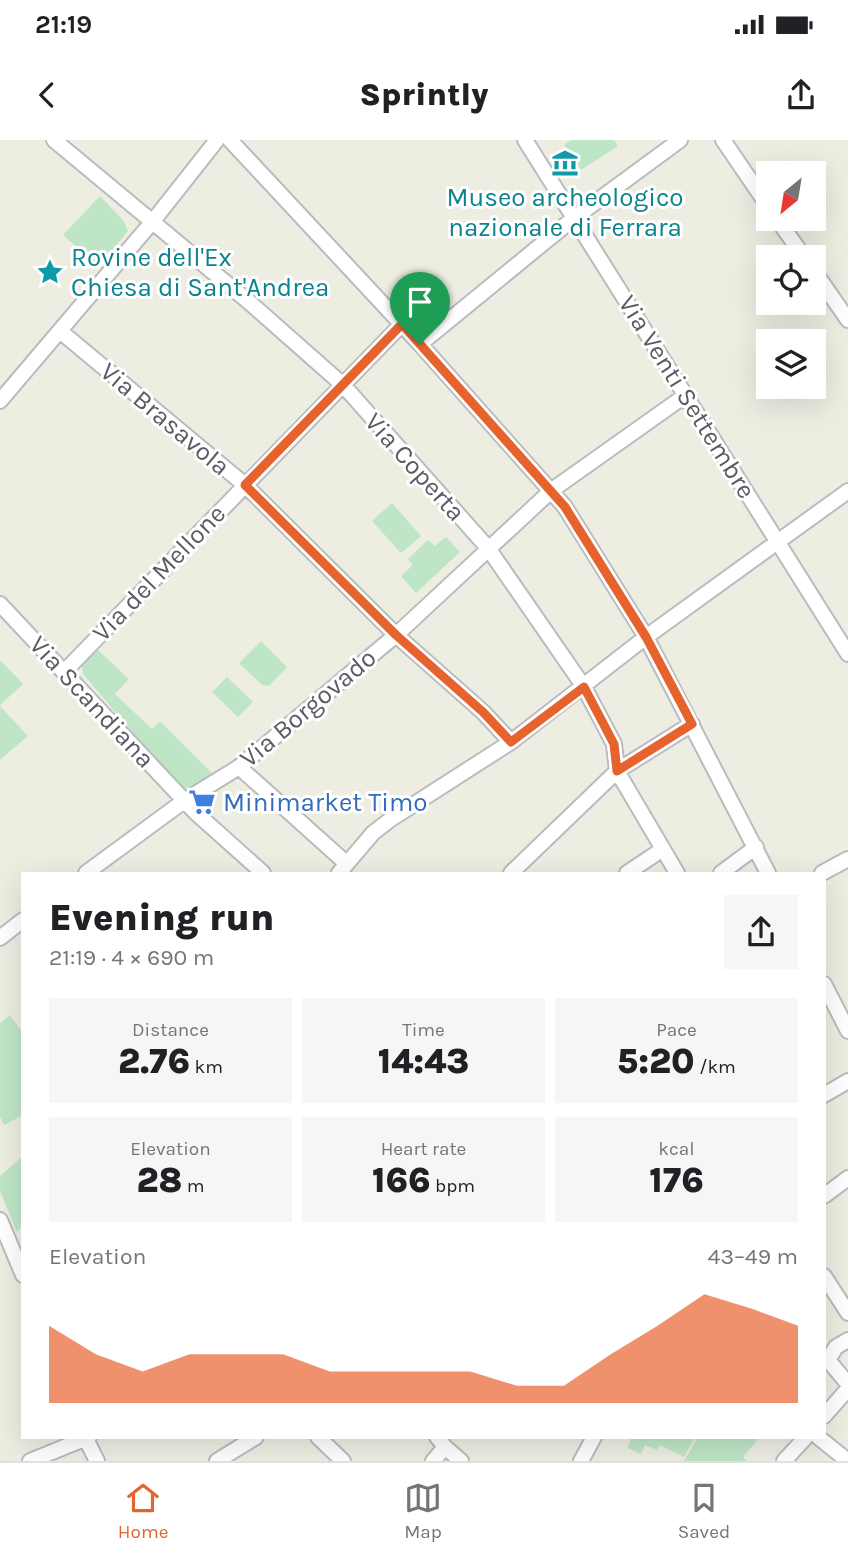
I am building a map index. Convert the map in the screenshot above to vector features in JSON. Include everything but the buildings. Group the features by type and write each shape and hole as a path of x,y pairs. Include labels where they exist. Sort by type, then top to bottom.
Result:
{"street":[{"path":"2,395 153,221 217,140"},
{"path":"230,140 552,490 646,637 768,872"},
{"name":"Via Venti Settembre","path":"525,140 848,654"},
{"path":"420,344 574,218 680,140"},
{"path":"723,140 756,188"},
{"name":"Via Coperta","path":"65,143 343,385 488,548 584,687 614,744 617,771 676,872"},
{"path":"826,288 848,320"},
{"name":"Via del Mellone","path":"64,672 402,324"},
{"name":"Via Brasavola","path":"60,331 245,485 396,635 483,712 511,742"},
{"name":"Via Borgovado","path":"87,872 184,801 239,767 396,635 552,490 686,395"},
{"path":"239,767 342,868 373,833 391,819 511,742 646,637 848,492"},
{"name":"Via Scandiana","path":"0,604 184,801 262,872"},
{"path":"512,872 617,771 692,724"},
{"path":"722,872 756,847"},
{"path":"629,872 663,849"},
{"path":"824,872 848,859"},
{"path":"0,938 21,922"},
{"path":"826,989 848,1031"},
{"path":"826,1094 848,1081"},
{"path":"826,1194 848,1178"},
{"path":"0,1220 21,1270"},
{"path":"12,1247 21,1238"},
{"path":"826,1281 848,1313"},
{"path":"826,1414 848,1387 828,1360 836,1348 848,1340"},
{"path":"30,1461 85,1439"},
{"path":"87,1439 97,1461"},
{"path":"217,1461 253,1439"},
{"path":"320,1439 343,1461"},
{"path":"581,1461 593,1439"},
{"path":"784,1461 804,1439"},
{"path":"820,1439 848,1461"},
{"path":"433,1461 441,1440 461,1461"}],"green space":[{"path":"571,140 614,140 618,146 581,170 564,145"},
{"path":"100,196 123,220 128,231 99,266 63,235"},
{"path":"392,503 421,536 401,553 372,521"},
{"path":"446,537 460,552 416,593 401,576 413,565 408,559 428,540 435,546"},
{"path":"261,641 287,667 269,686 262,685 239,663"},
{"path":"97,649 129,679 115,694 152,729 160,721 214,775 185,794 83,674 82,665"},
{"path":"0,660 23,684 0,705"},
{"path":"227,677 253,702 238,717 212,692"},
{"path":"0,706 28,736 0,760"},
{"path":"10,1015 21,1030 21,1116 4,1125 0,1117 0,1023"},
{"path":"21,1158 21,1227 17,1232 0,1191 0,1176"},
{"path":"630,1439 694,1439 684,1457 660,1445 657,1450 645,1445 641,1454 628,1448"},
{"path":"697,1439 758,1439 743,1457 747,1461 684,1461"}],"place":[{"name":"Museo archeologico nazionale di Ferrara","path":"565,163"},
{"name":"Rovine dell'Ex Chiesa di Sant'Andrea","path":"50,272"},
{"name":"Minimarket Timo","path":"202,802"}],"route":[{"path":"402,324 420,344 565,507 646,637 692,724 617,771 614,744 584,687 511,742 483,712 396,635 245,485 402,324"}]}
